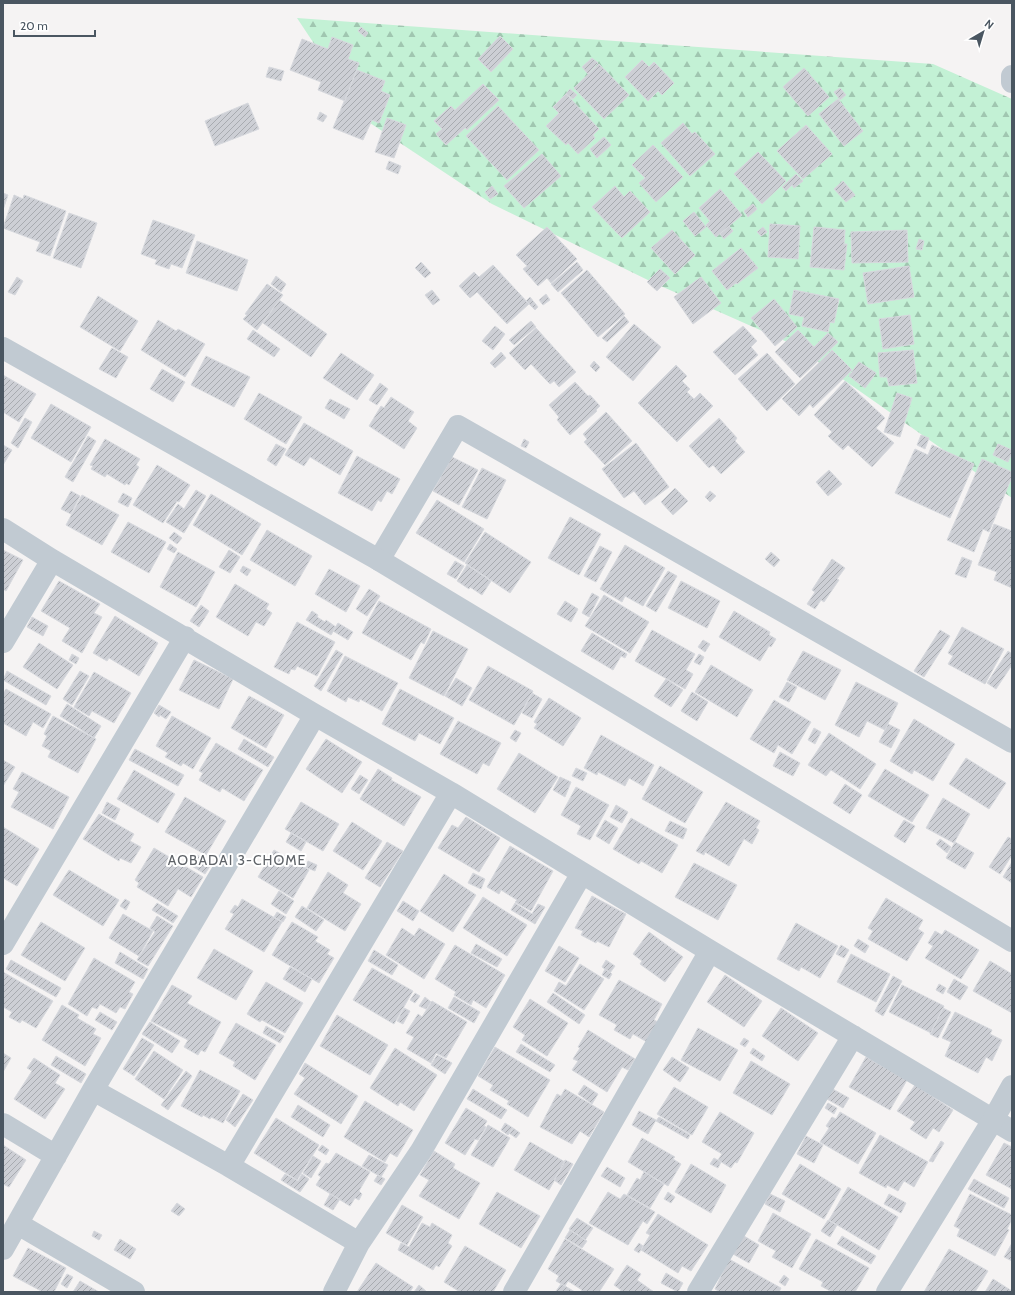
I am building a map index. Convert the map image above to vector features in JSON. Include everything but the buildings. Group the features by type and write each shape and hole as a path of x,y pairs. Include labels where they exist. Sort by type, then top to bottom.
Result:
{"street":[{"path":"1012,76 1012,82"},
{"path":"3,348 379,560 1012,941"},
{"path":"379,560 458,426 1012,742"},
{"path":"3,530 315,715 451,793 710,951 1012,1131"},
{"path":"3,642 52,560"},
{"path":"3,944 184,637"},
{"path":"3,1248 93,1090 315,715"},
{"path":"229,1166 451,793"},
{"path":"334,1292 359,1243 420,1151 582,873"},
{"path":"514,1292 710,951"},
{"path":"698,1292 853,1036"},
{"path":"887,1292 993,1120 1012,1086"},
{"path":"93,1090 229,1166 359,1243"},
{"path":"3,1124 56,1156"},
{"path":"18,1224 134,1292"}],"green space":[{"path":"297,18 933,64 1012,99 1012,498 794,345 654,283 492,204 364,119"}],"district":[{"name":"AOBADAI 3-CHOME","path":"237,860"}]}
